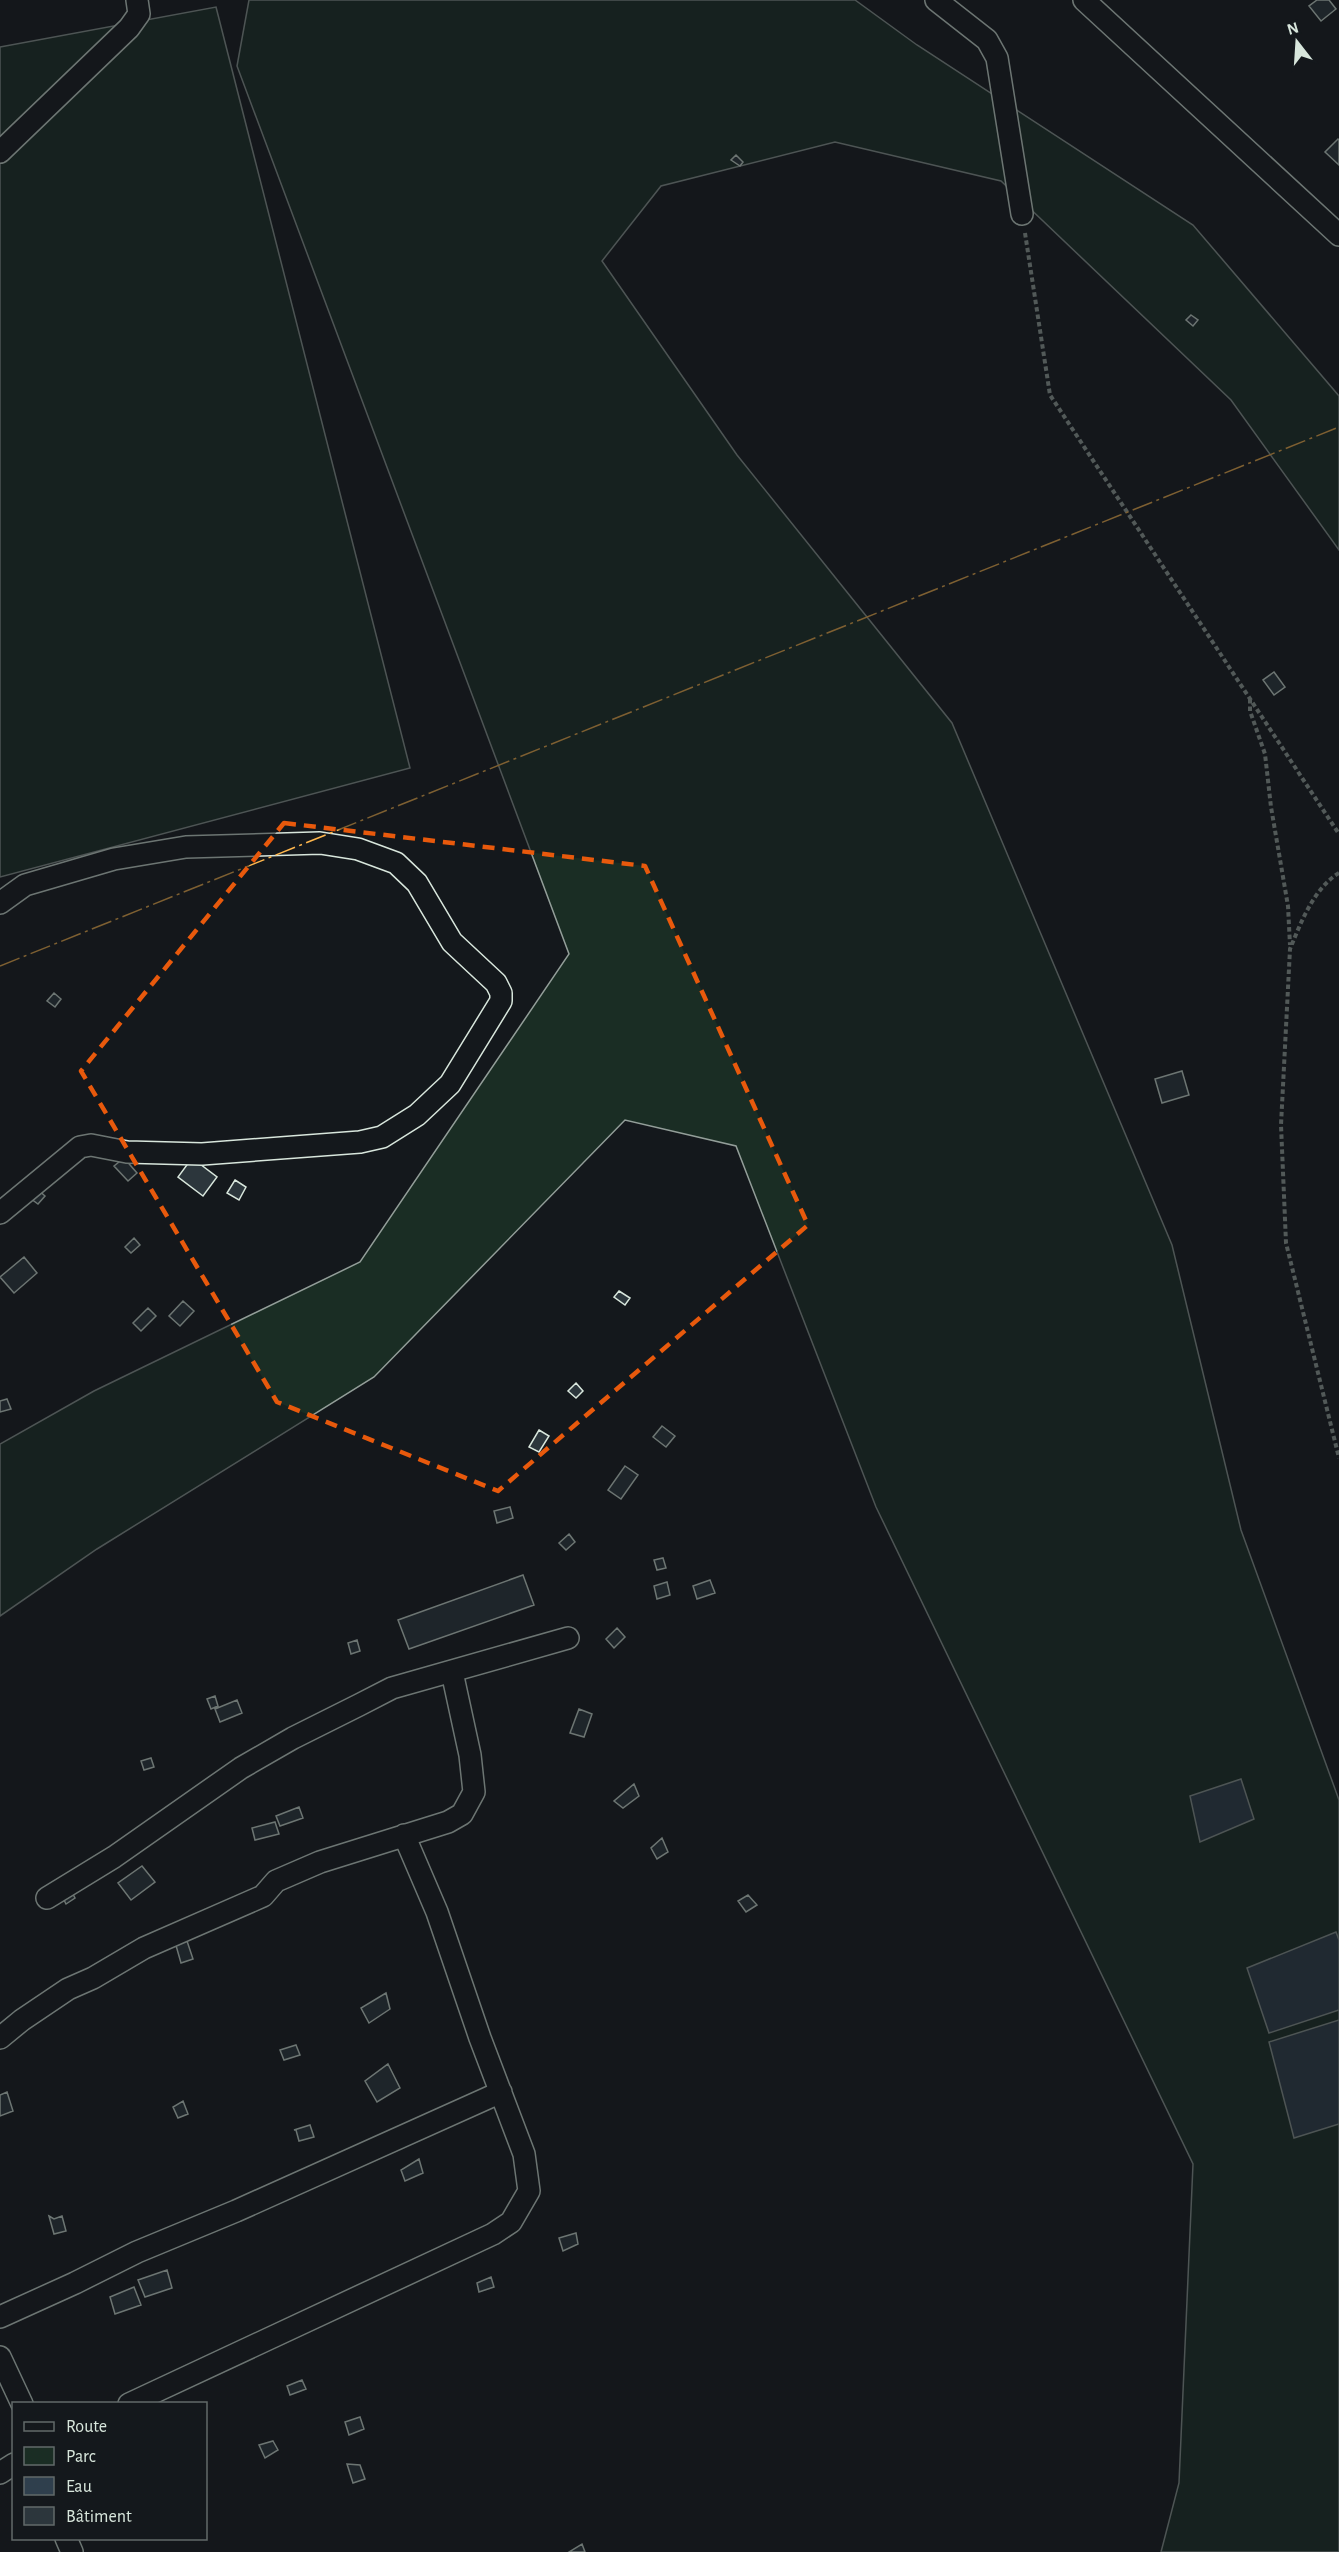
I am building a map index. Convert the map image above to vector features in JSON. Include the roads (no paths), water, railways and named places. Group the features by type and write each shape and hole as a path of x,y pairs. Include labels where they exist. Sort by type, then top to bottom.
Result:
{"street":[{"path":"0,152 129,28 139,14 137,0"},
{"path":"936,0 987,40 997,57 1022,214"},
{"path":"1084,0 1339,235"},
{"path":"0,903 25,885 114,859 186,847 320,843 358,849 396,863 417,883 452,942 496,983 501,993 501,1001 450,1084 417,1115 382,1137 360,1143 202,1154 127,1152 91,1145 80,1147 0,1213"},
{"path":"48,1898 114,1857 241,1768 293,1738 392,1688 568,1638"},
{"path":"0,2038 68,1989 93,1978 144,1948 263,1896 276,1881 320,1862 448,1822 462,1814 474,1792 470,1755 452,1672"},
{"path":"131,2402 493,2234 511,2222 529,2191 524,2154 437,1912 404,1835"},
{"path":"0,2317 137,2252 236,2211 501,2092"},
{"path":"0,2357 22,2402"}],"water":[{"path":"1241,1779 1254,1819 1200,1842 1190,1796"},
{"path":"1336,1932 1339,1940 1339,2010 1269,2033 1247,1968"},
{"path":"1339,2020 1339,2124 1294,2138 1269,2042"}]}
